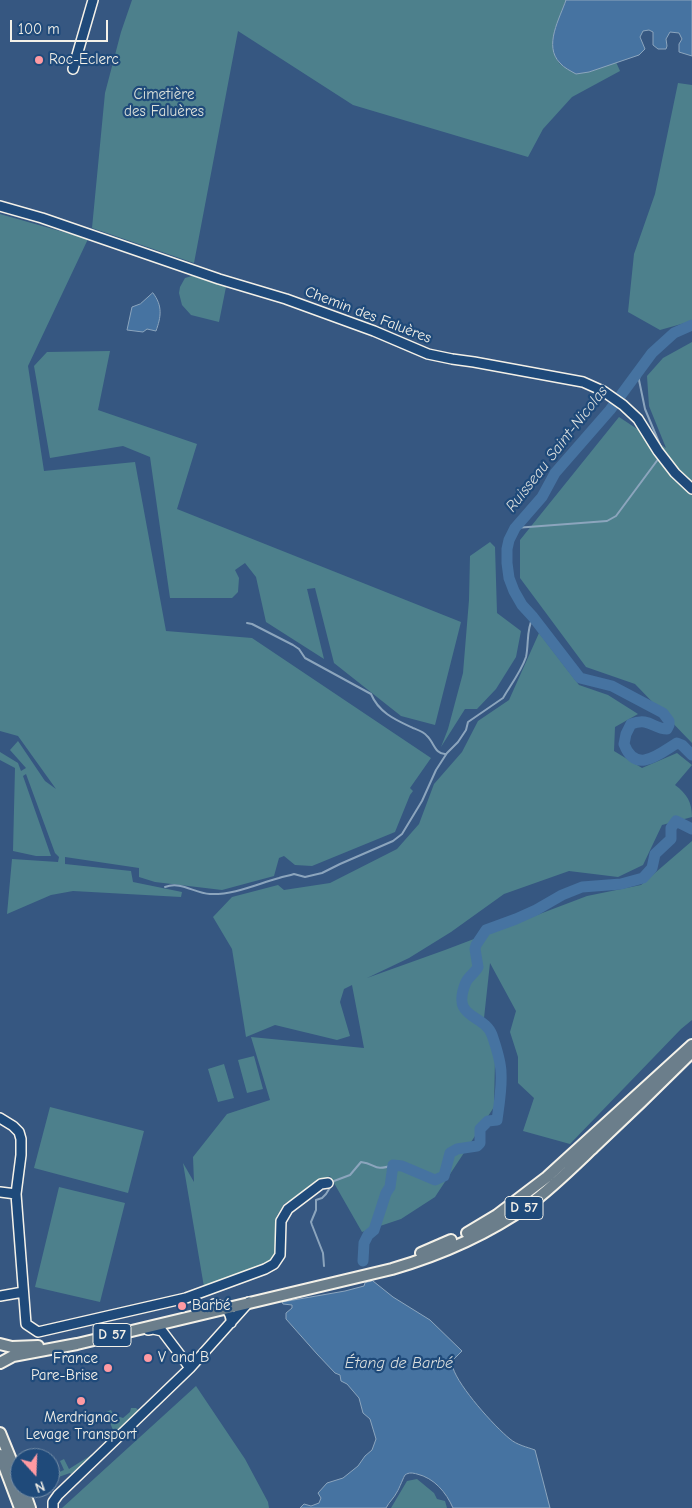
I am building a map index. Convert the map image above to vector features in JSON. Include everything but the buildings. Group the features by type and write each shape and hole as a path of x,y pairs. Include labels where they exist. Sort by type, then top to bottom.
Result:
{"main road":[{"name":"D 57","path":"0,1363 13,1356 92,1340 388,1263 442,1245 473,1230 547,1177 692,1045"},
{"name":"D 57","path":"0,1344 27,1347 46,1345 219,1306 249,1302 311,1288 413,1262 442,1252 503,1222 530,1204 558,1181 656,1089 692,1052"},
{"path":"0,1433 10,1458"},
{"path":"0,1455 19,1508"},
{"path":"0,1463 19,1508"}],"street":[{"path":"73,69 90,1"},
{"name":"Chemin des Faluères","path":"0,206 42,218 220,279 286,299 374,331 428,354 452,360 474,362 583,382 603,390 638,419 661,455 675,473 692,489"},
{"path":"0,1118 13,1126 19,1132 21,1139 16,1194 22,1255 23,1292 26,1324 38,1332 195,1295 265,1269 274,1264 280,1256 281,1220 288,1209 321,1184 328,1183"},
{"path":"0,1192 16,1194"},
{"path":"0,1296 23,1292"},
{"path":"53,1508 53,1502 58,1495 190,1368 249,1302"},
{"path":"219,1306 230,1314 231,1323"},
{"path":"92,1340 153,1329 160,1330 190,1368"}],"green space":[{"name":"Cimetière des Faluères","path":"132,0 566,0 553,38 553,49 560,64 589,72 616,62 620,71 572,97 543,129 528,157 353,105 238,31 194,263 92,228 105,93 121,32"},
{"path":"678,83 692,85 692,321 660,330 628,312 634,254 655,194"},
{"path":"0,214 88,239 28,366 44,471 135,462 166,631 252,638 431,758 410,788 413,791 395,832 312,866 295,865 284,856 279,858 274,876 222,890 155,882 139,877 139,868 65,857 65,864 131,871 133,882 182,892 181,897 73,891 51,895 7,914 12,859 58,862 59,857 55,853 26,774 23,776 51,856 36,856 13,851 15,768 0,760 0,752 18,763 21,771 26,768 10,750 18,741 45,781 56,789 18,736 0,731"},
{"path":"192,276 226,287 219,322 191,315 182,305 179,293 180,287 185,278"},
{"path":"692,342 692,743 635,684 586,667 520,578 520,540 619,417 666,448 649,406 647,376 663,358"},
{"path":"110,351 98,410 197,444 177,509 461,622 435,725 401,716 334,663 315,588 307,589 324,659 266,622 256,577 245,563 235,570 239,578 238,592 232,598 170,598 150,457 123,446 50,458 34,366 47,352"},
{"path":"490,542 495,547 497,613 521,631 516,657 496,689 477,709 465,709 441,747 448,729 463,673 469,600 470,556"},
{"path":"539,633 579,685 608,695 638,714 615,727 614,751 642,768 677,753 692,765 675,785 688,799 692,817 662,825 643,865 618,877 569,871 504,894 451,932 409,958 367,978 587,896 641,885 692,841 692,1020 681,1029 570,1144 523,1131 534,1098 518,1083 518,1057 510,1032 516,1011 490,963 484,1018 495,1060 494,1107 435,1197 401,1219 362,1232 330,1176 284,1204 276,1217 275,1257 272,1261 204,1287 183,1163 194,1182 193,1157 227,1114 270,1100 251,1037 364,1048 352,985 344,989 340,1002 350,1036 337,1040 275,1025 246,1037 232,949 213,917 232,897 278,885 284,890 330,883 397,849 419,824 434,784 462,752 478,721 509,700"},
{"path":"254,1056 263,1089 247,1093 238,1060"},
{"path":"224,1064 234,1098 218,1102 208,1069"},
{"path":"50,1107 144,1131 128,1193 34,1168"},
{"path":"59,1187 125,1203 100,1302 35,1287"},
{"path":"196,1386 245,1459 268,1502 269,1508 62,1508"},
{"path":"131,1408 136,1408 139,1411 114,1433 106,1412 111,1410 116,1419 123,1418 130,1412"},
{"path":"97,1453 73,1476 70,1473 60,1476 60,1472 64,1470 60,1461 64,1459 69,1469"},
{"path":"417,1479 434,1493 437,1499 445,1501 447,1508 391,1508 407,1481"}],"water":[{"path":"566,0 692,0 692,56 679,52 679,44 682,39 679,33 670,32 666,39 666,49 658,49 653,45 653,32 649,30 643,31 640,37 645,49 639,55 589,72 576,74 560,63 553,49 554,32"},
{"path":"153,293 160,307 156,331 147,329 143,332 127,330 132,307 140,304"},
{"name":"Étang de Barbé","path":"373,1281 393,1297 430,1320 462,1351 453,1360 453,1368 462,1385 503,1433 516,1443 535,1450 550,1508 453,1508 447,1496 434,1482 423,1476 408,1473 386,1508 300,1508 304,1504 311,1506 319,1503 321,1498 318,1493 327,1483 343,1478 358,1466 372,1450 376,1439 370,1419 363,1413 359,1398 347,1384 341,1381 340,1375 335,1373 286,1319 286,1313 292,1308 292,1305 283,1304 282,1302 345,1291 364,1286 365,1283"}],"waterway":[{"name":"Ruisseau Saint-Nicolas","path":"692,325 674,333 652,353 610,410 555,473 542,497 515,528 507,549 509,578 514,591 522,605 580,678 612,686 663,713 669,721 667,729 643,722 631,724 624,744 629,753 641,760 648,759 677,743 682,745 692,755"},
{"path":"640,370 639,380 645,409 663,452"},
{"path":"515,528 607,521 616,516 659,458"},
{"path":"165,887 177,885 210,894 228,893 294,874 305,877 322,873 393,841 402,834 422,801 436,770 447,753 458,742 466,730 468,722 503,698 526,657 528,632 533,617"},
{"path":"247,623 293,645 299,649 305,658 371,694 374,701 383,711 394,719 424,733 439,752 446,754"},
{"name":"Ruisseau Saint-Nicolas","path":"363,1261 364,1243 368,1235 374,1230 386,1193 390,1187 393,1165 402,1166 435,1180 444,1176 450,1153 457,1149 477,1146 480,1143 480,1129 488,1121 497,1120 501,1079 497,1049 488,1028 465,1010 462,1003 462,994 466,982 478,967 476,945 486,930 516,919 562,895 582,887 621,884 643,878 652,868 655,854 671,839 671,828 676,821 692,829"},
{"path":"324,1266 323,1253 311,1222 316,1210 316,1200 326,1194 334,1181 350,1175 361,1162 378,1168 393,1165"}],"place":[{"name":"Roc-Eclerc","path":"39,60"},
{"name":"Barbé","path":"182,1306"},
{"name":"V and B","path":"148,1358"},
{"name":"France Pare-Brise","path":"108,1368"},
{"name":"Merdrignac Levage Transport","path":"81,1401"}]}
